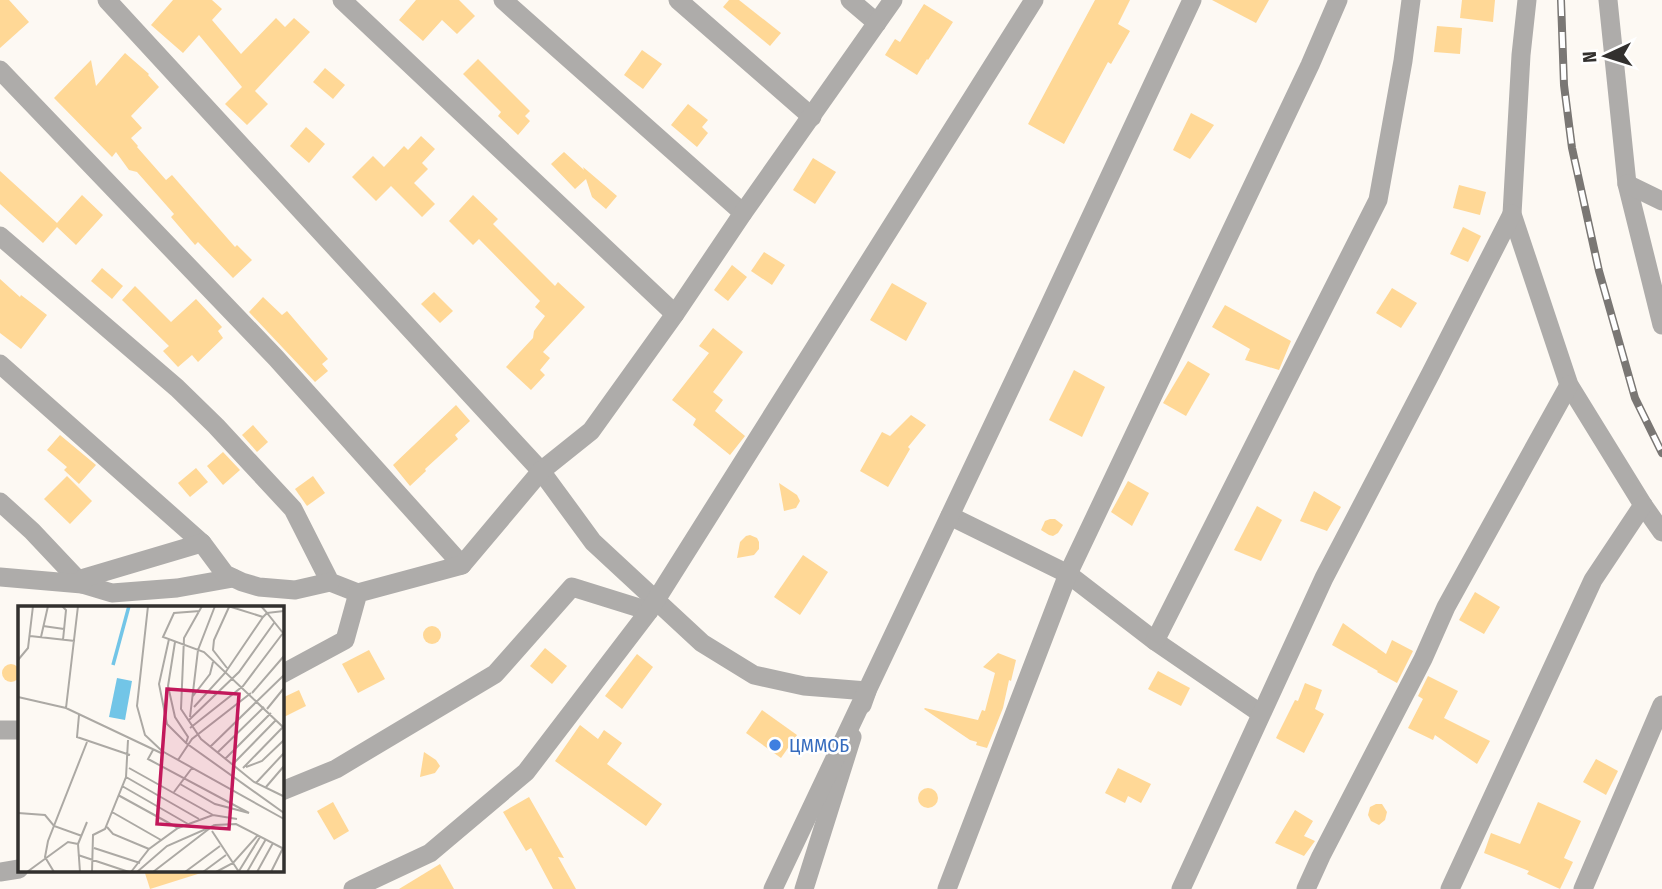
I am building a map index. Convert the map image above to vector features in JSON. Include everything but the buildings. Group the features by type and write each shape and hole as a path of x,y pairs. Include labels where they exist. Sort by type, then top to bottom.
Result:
{"street":[{"path":"107,0 541,471 593,542 653,605 702,643 754,675 804,687 867,691"},
{"path":"342,0 676,314"},
{"path":"503,0 743,214"},
{"path":"678,0 812,117"},
{"path":"850,0 877,23"},
{"path":"0,364 202,543 225,574 233,578 259,587 295,590 330,582 358,593 462,565 541,471 591,431 676,314 893,0"},
{"path":"353,889 430,853 526,772 653,605 1034,0"},
{"path":"773,889 1192,0"},
{"path":"947,889 1068,574 1310,65 1338,0"},
{"path":"1155,641 1378,200 1411,0"},
{"path":"1527,0 1521,55 1512,214 1569,386 1662,532"},
{"path":"1608,0 1627,184 1662,325"},
{"path":"0,70 276,358 462,565"},
{"path":"1627,184 1662,201"},
{"path":"1181,889 1324,578 1512,214"},
{"path":"0,236 177,388 216,426 293,509 330,582"},
{"path":"1306,889 1423,659 1446,607 1569,386"},
{"path":"0,502 32,531 82,584"},
{"path":"1450,889 1593,580 1643,505"},
{"path":"950,516 1068,574 1155,641 1260,713"},
{"path":"82,584 84,578 202,543"},
{"path":"0,577 82,584 112,593 177,588 233,578"},
{"path":"284,790 336,769 495,674 572,587 653,605"},
{"path":"284,673 345,640 358,593"},
{"path":"804,889 867,691"},
{"path":"1583,889 1662,705"},
{"path":"0,730 18,730"},
{"path":"0,872 18,869"}],"railway":[{"path":"1561,0 1564,85 1572,148 1599,271 1635,398 1662,453"}],"place":[{"name":"ЦММОБ","path":"775,745"}]}
